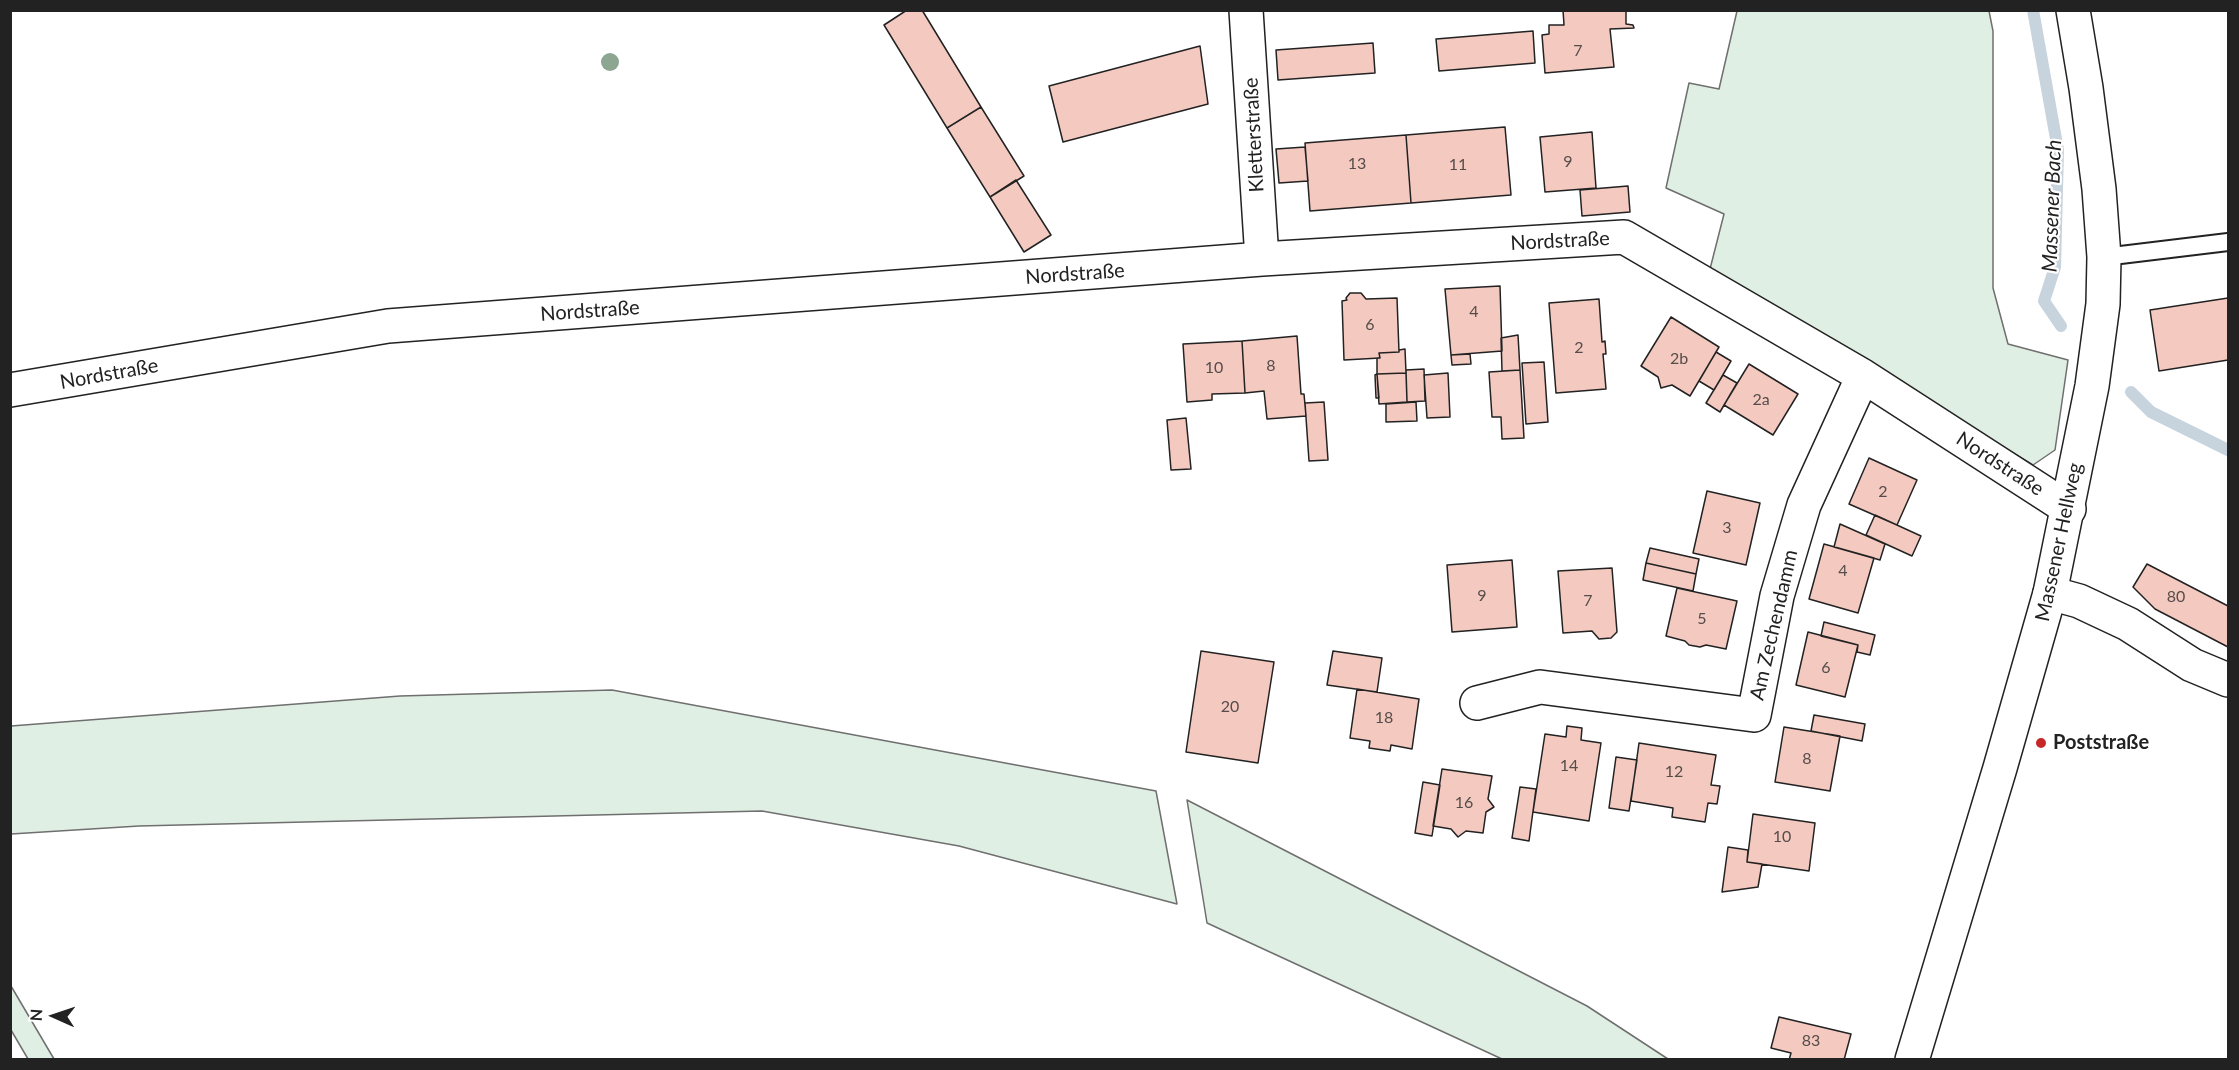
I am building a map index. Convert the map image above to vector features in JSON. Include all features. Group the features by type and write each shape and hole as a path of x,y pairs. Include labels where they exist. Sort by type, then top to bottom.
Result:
{"street":[{"name":"Kletterstraße","path":"1246,10 1262,258"},
{"name":"Massener Hellweg","path":"1912,1059 2004,757 2050,593 2069,509 2092,386 2103,304 2104,257 2099,189 2073,10"},
{"name":"Nordstraße","path":"10,390 388,327 1262,258 1624,237 1863,376 2069,509"},
{"name":"Am Zechendamm","path":"1477,703 1540,687 1754,715 1777,596 1804,505 1863,376"},
{"path":"2050,593 2079,601 2128,624 2192,665 2229,680"}],"lane":[{"path":"2104,257 2229,242"}],"green space":[{"path":"1737,11 1989,11 1993,31 1993,288 2008,344 2068,360 2055,450 2033,465 1710,269 1724,214 1666,188 1689,83 1719,89"},
{"path":"612,690 1156,791 1177,904 959,846 762,811 139,826 11,834 11,726 400,696"},
{"path":"1187,800 1587,1006 1668,1059 1502,1059 1207,923"},
{"path":"10,986 54,1059 28,1059 11,1030"}],"building":[{"path":"907,10 922,10 981,107 947,128 884,25"},
{"path":"1563,10 1626,10 1626,24 1633,25 1634,28 1610,29 1614,67 1545,73 1542,35 1549,34 1549,25 1564,25"},
{"path":"1533,31 1535,63 1439,71 1436,39"},
{"path":"1373,43 1375,73 1278,80 1276,50"},
{"path":"1200,46 1208,104 1063,142 1049,86"},
{"path":"981,107 1024,176 990,197 947,128"},
{"path":"1505,127 1511,195 1411,203 1406,135"},
{"path":"1592,132 1596,188 1545,192 1540,137"},
{"path":"1406,135 1411,203 1310,211 1305,143"},
{"path":"1305,147 1308,181 1279,183 1276,149"},
{"path":"1016,180 1051,235 1024,252 990,197"},
{"path":"1628,186 1630,212 1582,216 1580,190"},
{"path":"1500,286 1502,351 1451,355 1445,289"},
{"path":"1350,293 1361,293 1366,299 1397,298 1399,352 1379,353 1380,358 1344,360 1342,301 1347,300"},
{"path":"2228,298 2228,360 2159,371 2150,310"},
{"path":"1599,299 1602,342 1605,341 1606,354 1603,354 1606,389 1556,393 1549,303"},
{"path":"1671,317 1719,347 1690,396 1672,385 1661,388 1658,377 1641,366"},
{"path":"1518,335 1520,370 1502,371 1501,338"},
{"path":"1297,336 1301,394 1304,394 1306,416 1267,419 1264,391 1245,393 1242,341"},
{"path":"1242,341 1245,393 1212,394 1212,400 1187,402 1183,344"},
{"path":"1405,349 1406,373 1377,374 1379,353 1399,352"},
{"path":"1716,352 1731,361 1714,390 1699,381"},
{"path":"1470,354 1471,364 1452,365 1451,355"},
{"path":"1544,362 1548,422 1526,424 1522,363"},
{"path":"1749,364 1798,394 1773,435 1724,405"},
{"path":"1424,369 1425,401 1407,402 1406,370"},
{"path":"1520,370 1524,438 1502,439 1501,417 1492,417 1489,372"},
{"path":"1406,373 1407,402 1379,404 1377,374"},
{"path":"1448,373 1450,417 1427,418 1424,375"},
{"path":"1377,374 1379,398 1376,398 1375,375"},
{"path":"1723,375 1737,383 1720,412 1706,403"},
{"path":"1324,402 1328,460 1309,461 1305,403"},
{"path":"1416,402 1417,421 1386,422 1386,404"},
{"path":"1186,418 1191,469 1171,470 1167,420"},
{"path":"1869,458 1917,480 1897,525 1849,504"},
{"path":"1707,491 1760,503 1746,565 1693,553"},
{"path":"1875,515 1921,536 1912,556 1866,535"},
{"path":"1840,524 1885,544 1880,560 1834,547"},
{"path":"1824,544 1874,558 1858,613 1809,599"},
{"path":"1650,548 1699,559 1696,574 1646,563"},
{"path":"1512,560 1517,627 1452,632 1447,565"},
{"path":"1646,563 1696,574 1693,591 1643,580"},
{"path":"2147,564 2228,606 2228,647 2155,609 2133,587"},
{"path":"1612,568 1617,632 1611,638 1599,639 1592,631 1563,633 1558,571"},
{"path":"1677,588 1737,601 1726,649 1706,645 1700,647 1689,645 1685,641 1666,636"},
{"path":"1824,622 1875,635 1870,655 1857,652 1858,645 1821,636"},
{"path":"1808,632 1858,645 1845,697 1796,685"},
{"path":"1201,651 1274,662 1258,763 1186,752"},
{"path":"1333,651 1382,658 1377,692 1327,685"},
{"path":"1357,689 1419,699 1412,749 1391,745 1390,751 1369,748 1370,741 1350,738"},
{"path":"1814,715 1865,724 1862,741 1811,731"},
{"path":"1567,726 1582,728 1581,740 1601,743 1589,821 1533,812 1545,734 1566,737"},
{"path":"1784,727 1840,736 1830,791 1775,782"},
{"path":"1639,743 1716,755 1711,785 1720,786 1717,804 1708,803 1705,822 1672,817 1673,808 1631,801"},
{"path":"1616,757 1637,760 1629,811 1609,808"},
{"path":"1442,769 1492,776 1488,799 1494,807 1486,812 1483,833 1466,831 1458,837 1451,829 1433,826"},
{"path":"1423,782 1440,785 1432,836 1415,833"},
{"path":"1520,787 1536,789 1529,841 1512,838"},
{"path":"1753,814 1815,823 1809,871 1747,862"},
{"path":"1728,847 1748,850 1747,862 1762,864 1758,887 1722,892"},
{"path":"1779,1017 1851,1034 1844,1060 1789,1060 1791,1053 1771,1048"}],"waterway":[{"name":"Massener Bach","path":"2033,10 2058,150 2055,267 2044,301 2061,326"},
{"name":"Massener Bach","path":"2131,392 2151,412 2228,450"}],"place":[{"name":"Poststraße","path":"2041,743"}]}
